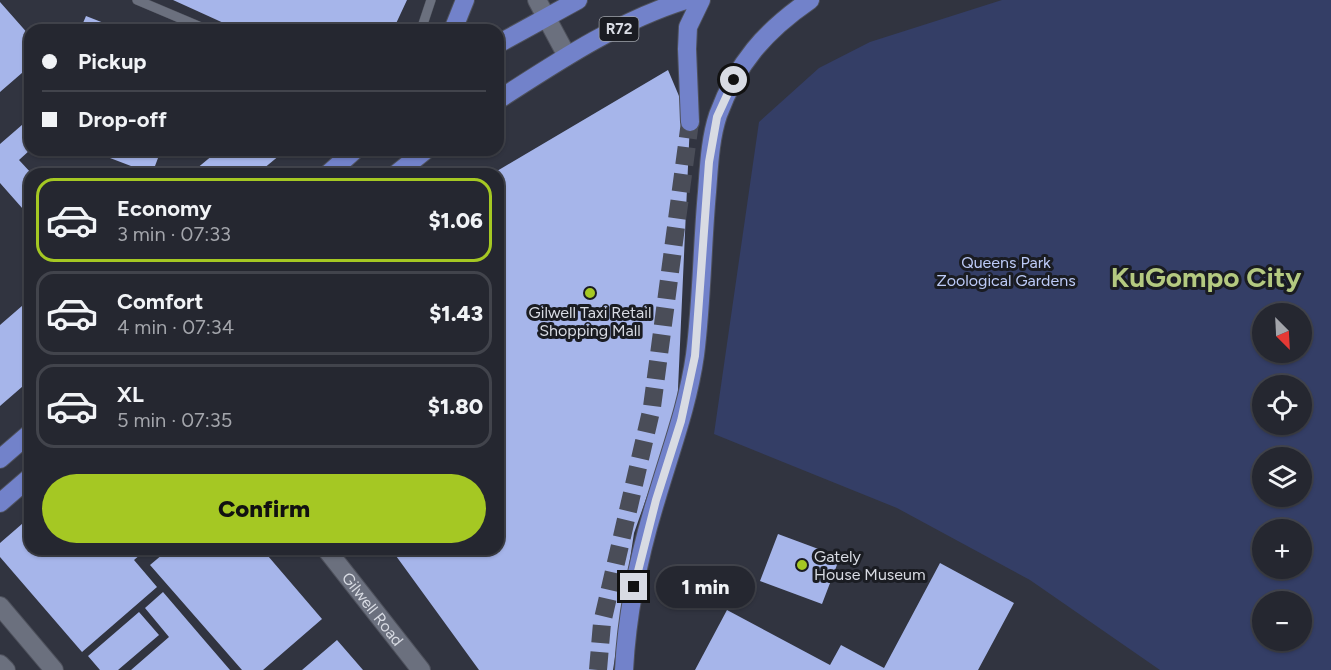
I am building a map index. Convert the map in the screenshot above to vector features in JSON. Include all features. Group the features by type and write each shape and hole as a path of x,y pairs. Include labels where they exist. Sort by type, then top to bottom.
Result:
{"main road":[{"path":"455,24 465,0"},
{"path":"504,41 578,0"},
{"path":"690,123 688,27 701,0"},
{"path":"624,670 625,643 644,542 681,421 695,356 709,162 717,117 734,80 755,46 782,19 810,0"},
{"name":"R72","path":"504,96 567,56 624,26 679,2"},
{"path":"335,168 348,156"},
{"path":"404,168 418,156"},
{"path":"0,459 24,438"},
{"path":"0,503 24,482"}],"street":[{"path":"537,0 567,56"},
{"name":"Gilwell Road","path":"331,555 421,670"},
{"path":"0,606 54,670"},
{"path":"0,663 6,670"}],"lane":[{"path":"137,0 194,24"},
{"path":"423,24 431,0"}],"green space":[{"name":"Queens Park Zoological Gardens","path":"1002,0 1331,0 1331,670 1160,670 1030,580 897,508 714,434 759,122 819,68 870,42"}],"building":[{"path":"173,0 407,0 396,24 226,24"},
{"path":"0,2 24,29 24,71 0,92"},
{"path":"86,16 106,24 83,24"},
{"name":"Gilwell Taxi Retail Shopping Mall","path":"668,70 690,122 677,411 634,533 613,670 479,670 395,555 504,555 504,168 502,168"},
{"path":"24,123 24,155 19,160 26,168 24,168 24,210 0,183 0,144"},
{"path":"105,156 159,156 154,168 136,168"},
{"path":"212,156 279,156 264,168 197,168"},
{"path":"24,304 24,385 0,406 0,325"},
{"path":"24,522 24,555 140,555 134,560 157,587 82,652 0,557 0,543"},
{"path":"778,534 840,557 822,604 760,581"},
{"path":"162,555 267,555 322,619 263,670 242,670 150,565"},
{"path":"940,563 1014,603 978,670 695,670 727,610 830,665 841,645 884,668"},
{"path":"163,592 230,670 131,670 169,637 145,608"},
{"path":"139,612 159,635 118,670 100,670 88,656"},
{"path":"337,640 363,670 302,670"}],"tunnel":[{"path":"598,670 602,623 652,407 690,122"}],"place":[{"name":"Gilwell Taxi Retail Shopping Mall","path":"590,293"},
{"name":"Gately House Museum","path":"802,565"}],"district":[{"name":"KuGompo City","path":"1206,277"}],"route":[{"path":"634,587 644,542 681,421 695,356 709,162 717,117 734,80"}]}
